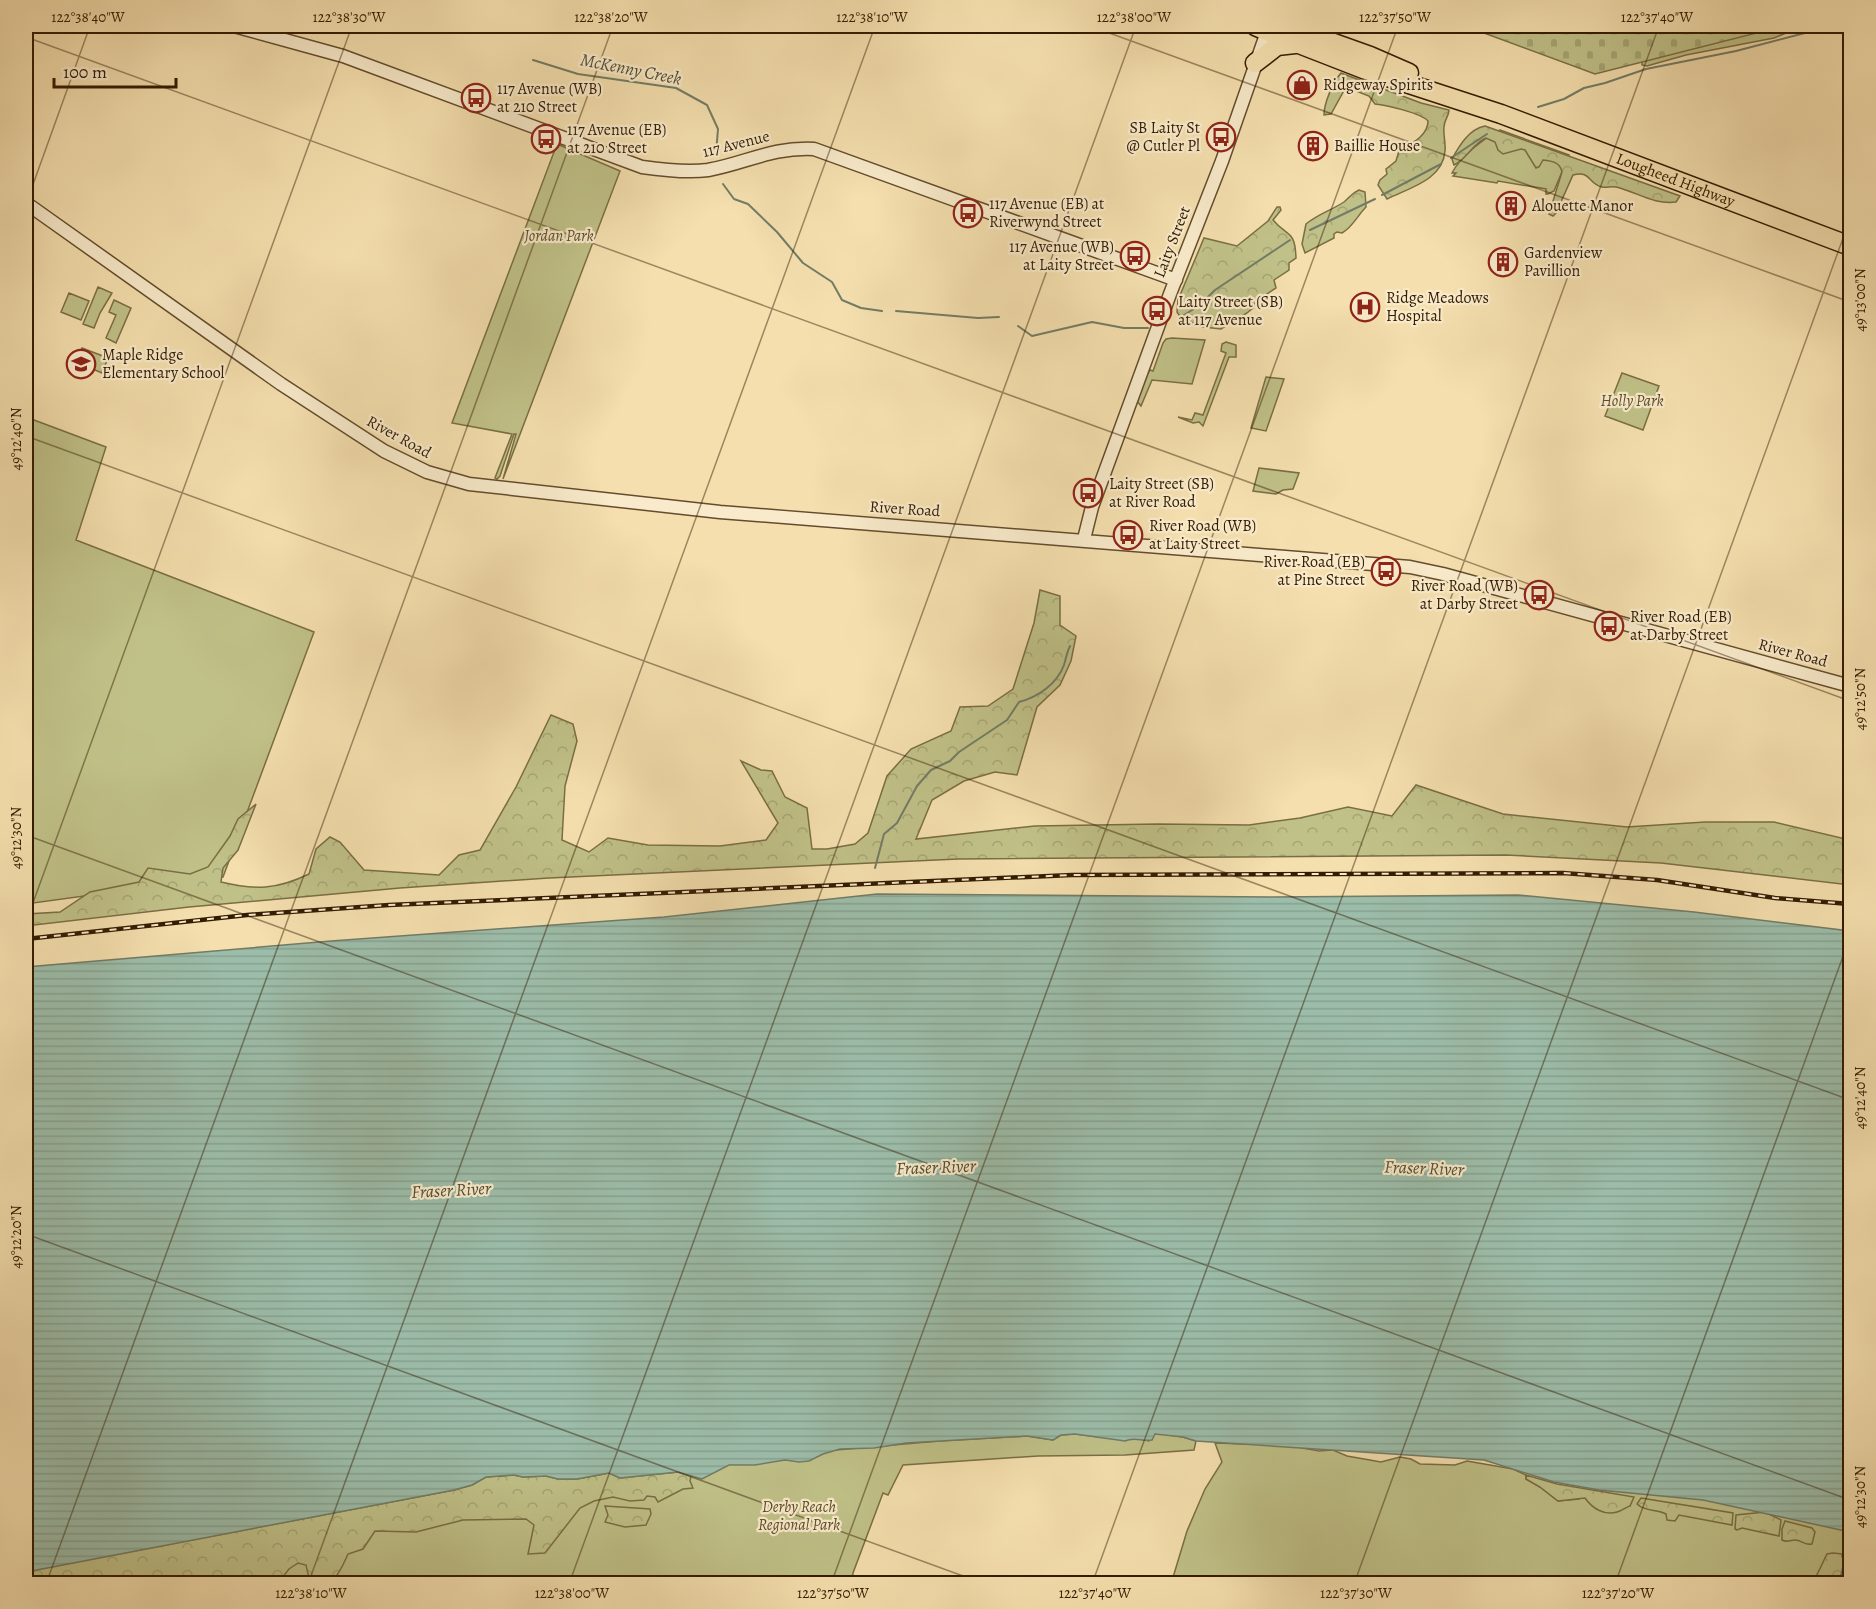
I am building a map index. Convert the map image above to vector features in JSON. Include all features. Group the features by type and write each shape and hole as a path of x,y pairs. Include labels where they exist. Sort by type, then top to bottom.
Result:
{"highway":[{"name":"Lougheed Highway","path":"1286,26 1370,56 1501,114"},
{"name":"Lougheed Highway","path":"1264,27 1298,44 1366,70 1501,114 1851,246"},
{"path":"1255,63 1277,46 1298,44"}],"street":[{"name":"117 Avenue","path":"234,26 343,56 642,166 681,171 708,170 776,150 814,149 1176,280"},
{"name":"Laity Street","path":"1084,540 1092,507 1229,141 1255,63 1264,27"},
{"name":"River Road","path":"26,203 287,388 384,451 407,464 446,479 470,484 720,512 1420,568 1851,686"}],"green space":[{"path":"1465,26 1784,26 1595,74"},
{"path":"1624,26 1791,26 1793,30 1774,38 1686,55 1647,66 1642,65"},
{"path":"1341,73 1421,103 1449,110 1444,125 1443,161 1432,176 1387,199 1378,185 1380,180 1387,174 1386,169 1396,161 1399,151 1422,135 1428,121 1411,112 1375,104 1369,96 1346,87 1331,114 1324,115 1330,93"},
{"path":"1485,126 1680,196 1676,202 1660,202 1624,189 1602,187 1583,174 1579,174 1573,175 1553,216 1549,214 1562,172 1555,163 1543,160 1536,168 1525,150 1503,154 1498,150 1495,142 1486,138 1454,165 1452,159 1465,139 1474,131"},
{"path":"1500,130 1569,155 1554,191 1546,194 1546,189 1453,176 1456,173 1452,173 1466,154"},
{"name":"Jordan Park","path":"557,144 620,171 503,479 516,434 514,434 497,479 495,478 512,434 452,423"},
{"path":"1359,190 1365,192 1366,207 1352,225 1346,231 1337,232 1334,238 1305,253 1302,244 1306,224 1344,202"},
{"path":"1277,207 1281,210 1273,220 1292,238 1296,258 1289,263 1289,270 1274,280 1276,288 1256,301 1247,313 1221,329 1203,327 1181,318 1177,312 1178,300 1204,238 1237,246 1268,221"},
{"path":"98,287 112,293 94,328 83,324"},
{"path":"69,293 89,301 81,320 61,312"},
{"path":"114,300 131,308 116,343 106,338 116,315 109,312"},
{"path":"1166,339 1205,340 1192,384 1152,380 1141,406 1136,400 1145,377 1150,370 1153,371 1163,343"},
{"path":"1226,342 1236,345 1236,357 1229,357 1203,426 1199,422 1193,423 1178,417 1192,420 1195,413 1203,415 1226,353 1221,351 1222,344"},
{"path":"82,348 108,358 102,373 76,362"},
{"name":"Holly Park","path":"1622,373 1659,386 1643,430 1605,416"},
{"path":"1266,377 1284,379 1266,431 1251,428"},
{"path":"26,417 106,447 76,540 314,632 223,877 26,904"},
{"path":"1259,468 1299,473 1293,489 1283,490 1276,494 1253,491"},
{"path":"1040,590 1060,596 1060,625 1076,636 1071,661 1060,685 1037,707 1017,775 995,772 964,781 932,800 916,839 1035,826 1249,825 1300,818 1348,807 1392,816 1416,785 1503,814 1627,827 1705,822 1774,822 1850,840 1850,885 1661,863 1506,855 958,859 549,878 400,888 189,907 26,926 26,914 60,912 90,892 139,882 148,868 190,874 208,867 230,836 238,819 256,804 238,850 223,868 221,882 265,887 297,879 309,874 316,849 330,837 340,842 364,870 439,875 459,855 480,850 516,787 551,715 573,724 577,741 565,786 562,840 589,852 608,838 648,845 720,846 766,840 778,823 741,761 761,770 772,771 785,797 807,808 812,849 855,844 868,833 887,776 911,749 951,731 960,707 988,706 1013,689 1034,623"},
{"path":"1604,1431 1850,1486 1850,1583 1171,1584 1187,1531 1205,1489 1222,1462 1215,1443 1243,1444 1265,1441 1319,1451 1333,1450 1347,1456 1381,1462 1400,1457 1420,1464 1455,1465 1467,1461 1513,1469 1526,1475 1526,1479 1558,1501 1579,1499"},
{"name":"Derby Reach Regional Park","path":"1155,1433 1196,1441 1194,1450 1125,1455 1038,1456 903,1465 888,1495 883,1493 853,1573 852,1583 26,1584 26,1569 463,1483 939,1441 1027,1436 1053,1440 1061,1435 1075,1434 1125,1440 1132,1437 1149,1441"},
{"path":"678,1472 691,1476 690,1481 693,1488 683,1489 658,1502 655,1497 647,1496 644,1500 630,1501 613,1497 594,1501 580,1508 545,1553 528,1554 534,1525 526,1519 463,1520 416,1532 375,1531 363,1549 348,1554 338,1574 324,1583 309,1578 306,1565 298,1563 289,1569 278,1583 26,1584 26,1572 454,1490 472,1485 486,1477 514,1475 577,1479 609,1473 620,1478"},
{"path":"1526,1475 1557,1484 1634,1497 1630,1506 1612,1513 1603,1512 1591,1505 1585,1498 1558,1501 1526,1479"},
{"path":"1641,1498 1733,1513 1732,1525 1679,1515 1675,1521 1667,1520 1666,1514 1637,1504"},
{"path":"605,1506 650,1509 651,1514 646,1525 625,1527 605,1522 608,1515"},
{"path":"1765,1512 1781,1520 1779,1536 1742,1528 1735,1529 1736,1515"},
{"path":"1785,1521 1812,1528 1815,1532 1812,1544 1797,1540 1782,1540"},
{"path":"1827,1554 1842,1554 1842,1557 1850,1559 1850,1583 1813,1583"}],"water":[{"name":"Fraser River","path":"877,894 1272,897 1518,895 1694,912 1850,931 1850,1532 1703,1500 1599,1490 1554,1482 1484,1460 1196,1441 1155,1434 1152,1440 1125,1441 1075,1434 1061,1435 1053,1440 1027,1436 840,1449 809,1461 785,1460 755,1465 729,1465 702,1479 678,1472 620,1478 609,1473 577,1479 514,1475 486,1477 472,1485 454,1490 26,1572 26,967 331,941 664,917"}],"waterway":[{"name":"McKenny Creek","path":"1538,107 1564,99 1584,88 1646,69 1736,51 1828,27 1850,30"},
{"name":"McKenny Creek","path":"533,60 578,74 676,88 707,105 718,129 716,154"},
{"name":"McKenny Creek","path":"1451,158 1487,134"},
{"name":"McKenny Creek","path":"1382,195 1441,164"},
{"name":"McKenny Creek","path":"723,184 734,199 748,204 777,232 803,263 832,282 842,300 861,308 882,311"},
{"name":"McKenny Creek","path":"1310,230 1375,199"},
{"name":"McKenny Creek","path":"1181,317 1200,305 1215,290 1290,240"},
{"name":"McKenny Creek","path":"896,311 978,318 999,317"},
{"name":"McKenny Creek","path":"1018,326 1032,336 1092,322 1124,328 1148,328"},
{"path":"875,868 884,834 897,823 917,786 931,770 950,761 959,752 1007,720 1019,702 1033,697 1052,684 1061,672 1070,646"},
{"path":"1839,1584 1846,1555 1848,1531"}],"railway":[{"path":"26,939 247,915 389,905 1072,875 1563,873 1657,880 1775,898 1850,904"}],"place":[{"name":"Ridgeway Spirits","path":"1302,85"},
{"name":"117 Avenue (WB) at 210 Street","path":"476,98"},
{"name":"SB Laity St @ Cutler Pl","path":"1221,137"},
{"name":"117 Avenue (EB) at 210 Street","path":"546,139"},
{"name":"Baillie House","path":"1313,146"},
{"name":"Alouette Manor","path":"1511,206"},
{"name":"117 Avenue (EB) at Riverwynd Street","path":"968,213"},
{"name":"117 Avenue (WB) at Laity Street","path":"1135,256"},
{"name":"Gardenview Pavillion","path":"1503,262"},
{"name":"Ridge Meadows Hospital","path":"1365,307"},
{"name":"Laity Street (SB) at 117 Avenue","path":"1157,311"},
{"name":"Maple Ridge Elementary School","path":"81,364"},
{"name":"Laity Street (SB) at River Road","path":"1088,493"},
{"name":"River Road (WB) at Laity Street","path":"1128,535"},
{"name":"River Road (EB) at Pine Street","path":"1386,571"},
{"name":"River Road (WB) at Darby Street","path":"1539,595"},
{"name":"River Road (EB) at Darby Street","path":"1609,626"}]}
